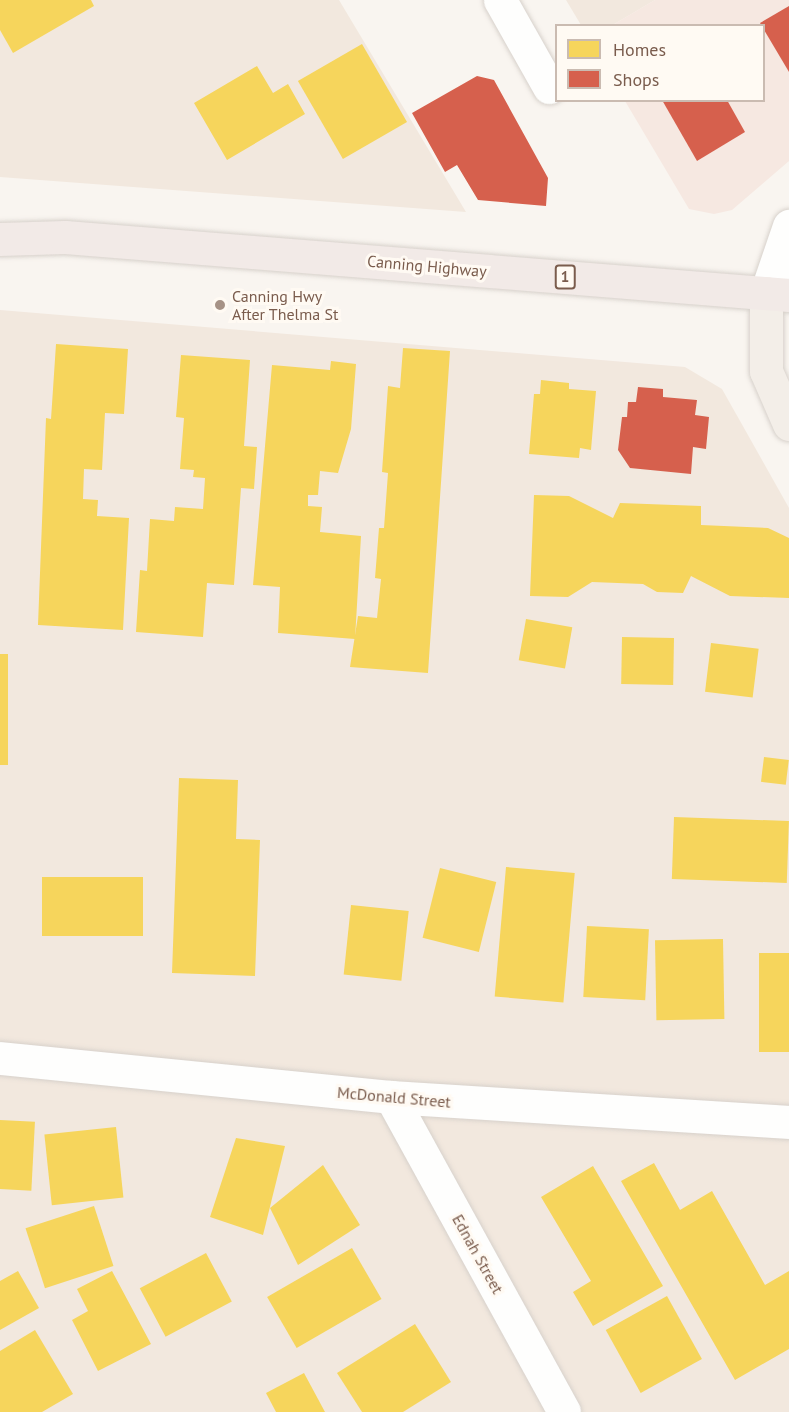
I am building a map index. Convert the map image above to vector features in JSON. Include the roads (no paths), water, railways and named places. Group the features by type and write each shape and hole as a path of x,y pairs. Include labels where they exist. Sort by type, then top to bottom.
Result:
{"highway":[{"name":"Canning Highway","path":"0,223 65,237"},
{"name":"Canning Highway","path":"0,239 65,237 778,294"}],"main road":[{"path":"778,294 766,371 789,424"}],"street":[{"path":"500,0 549,87"},
{"path":"778,294 789,226"},
{"name":"McDonald Street","path":"0,1058 391,1097 789,1122"},
{"name":"Ednah Street","path":"391,1097 564,1412"}],"place":[{"name":"Canning Hwy After Thelma St","path":"220,305"}]}
